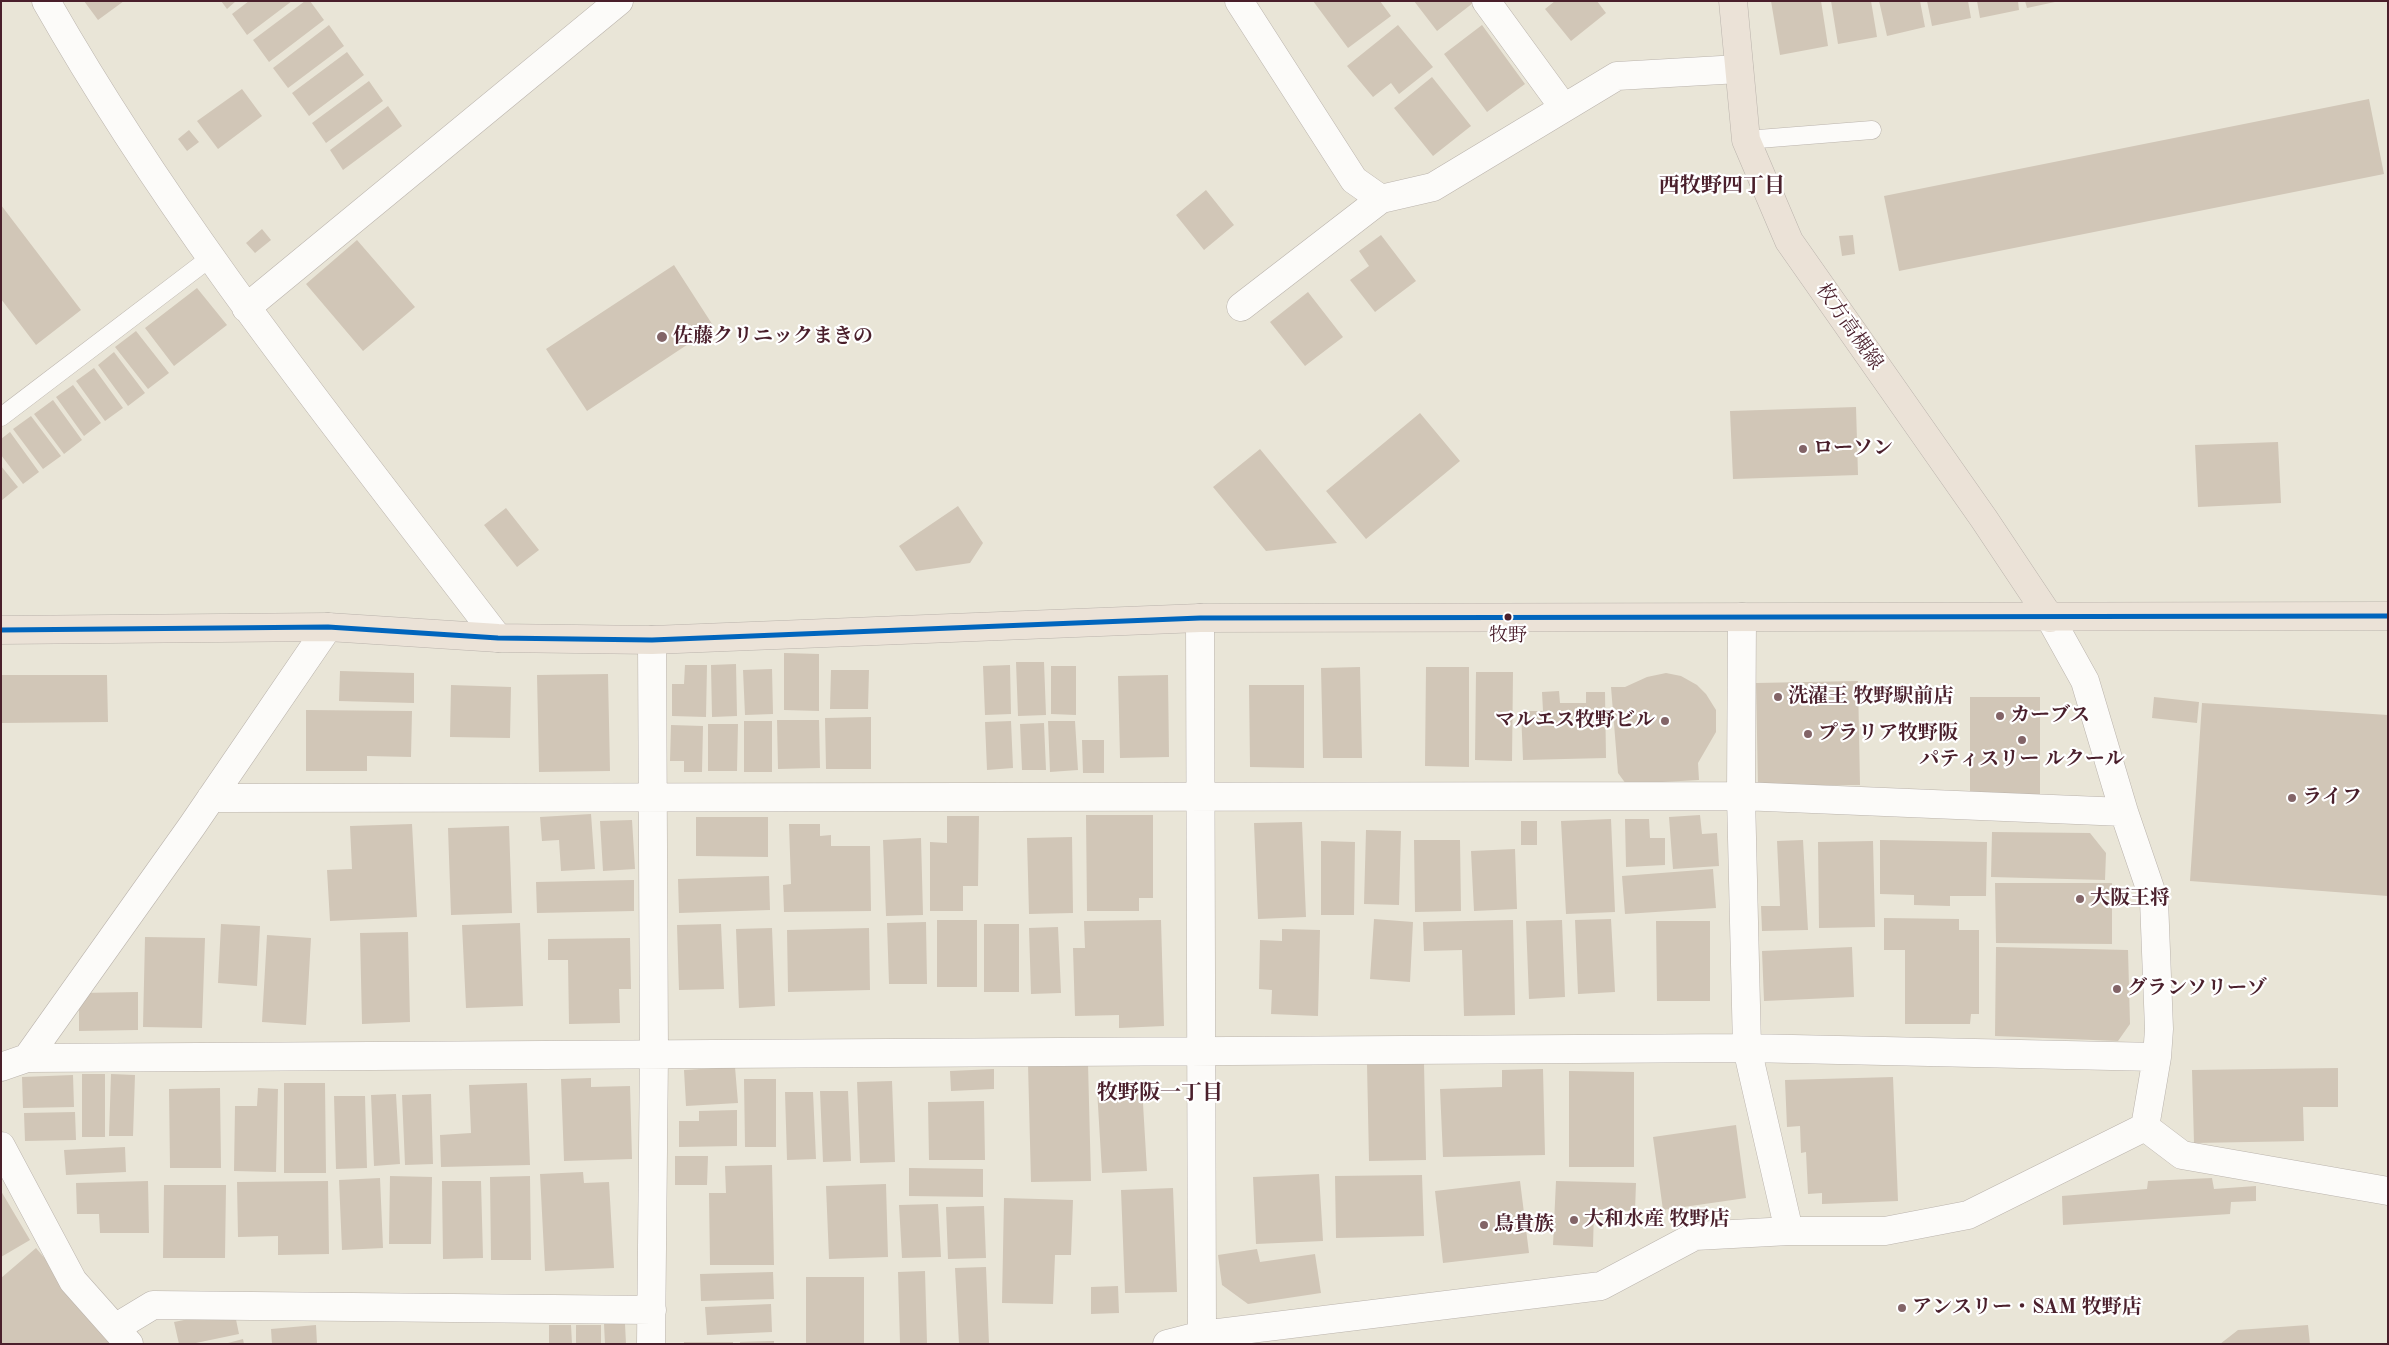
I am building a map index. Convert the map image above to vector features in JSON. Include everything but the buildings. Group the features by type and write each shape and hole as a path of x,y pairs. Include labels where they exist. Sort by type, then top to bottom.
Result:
{"main road":[{"name":"枚方高槻線","path":"1733,1 1746,140 1789,241 1984,519 2050,618"},
{"path":"1,630 328,627 498,638 652,640 1200,618 2388,616"}],"street":[{"path":"46,1 80,61 210,258 246,308 498,638"},
{"path":"246,308 619,1"},
{"path":"1239,1 1354,180 1382,199"},
{"path":"1486,1 1564,108"},
{"path":"1241,307 1382,199 1433,187 1617,76 1739,69"},
{"path":"1742,617 1741,796 1747,1048 1790,1230"},
{"path":"1200,618 1202,1335"},
{"path":"2050,618 2085,681 2124,812 2154,900 2159,1029 2158,1057 2145,1127"},
{"path":"27,1058 211,798 328,627"},
{"path":"651,1344 654,1054 652,640"},
{"path":"211,798 1741,796 2124,812"},
{"path":"1,1067 27,1058 1747,1048 2158,1057"},
{"path":"1167,1344 1202,1335 1601,1286 1695,1236 1790,1230 1885,1231 1968,1215 2145,1127"},
{"path":"2145,1127 2182,1156 2388,1191"},
{"path":"1,1146 73,1281 122,1336 153,1305 652,1310"}],"lane":[{"path":"1746,140 1872,130"},
{"path":"1,418 210,258"}],"transit line":[{"path":"1,630 328,627 498,638 652,640 1200,618 2388,616"}],"place":[{"name":"佐藤クリニックまきの","path":"662,337"},
{"name":"ローソン","path":"1803,449"},
{"name":"牧野","path":"1508,617"},
{"name":"洗濯王 牧野駅前店","path":"1778,697"},
{"name":"カーブス","path":"2000,716"},
{"name":"マルエス牧野ビル","path":"1665,721"},
{"name":"プラリア牧野阪","path":"1808,734"},
{"name":"パティスリー ルクール","path":"2022,740"},
{"name":"ライフ","path":"2292,798"},
{"name":"大阪王将","path":"2080,899"},
{"name":"グランソリーゾ","path":"2117,989"},
{"name":"大和水産 牧野店","path":"1574,1220"},
{"name":"鳥貴族","path":"1484,1225"},
{"name":"アンスリー・SAM 牧野店","path":"1902,1308"}],"district":[{"name":"西牧野四丁目","path":"1722,186"},
{"name":"牧野阪一丁目","path":"1160,1093"}]}
